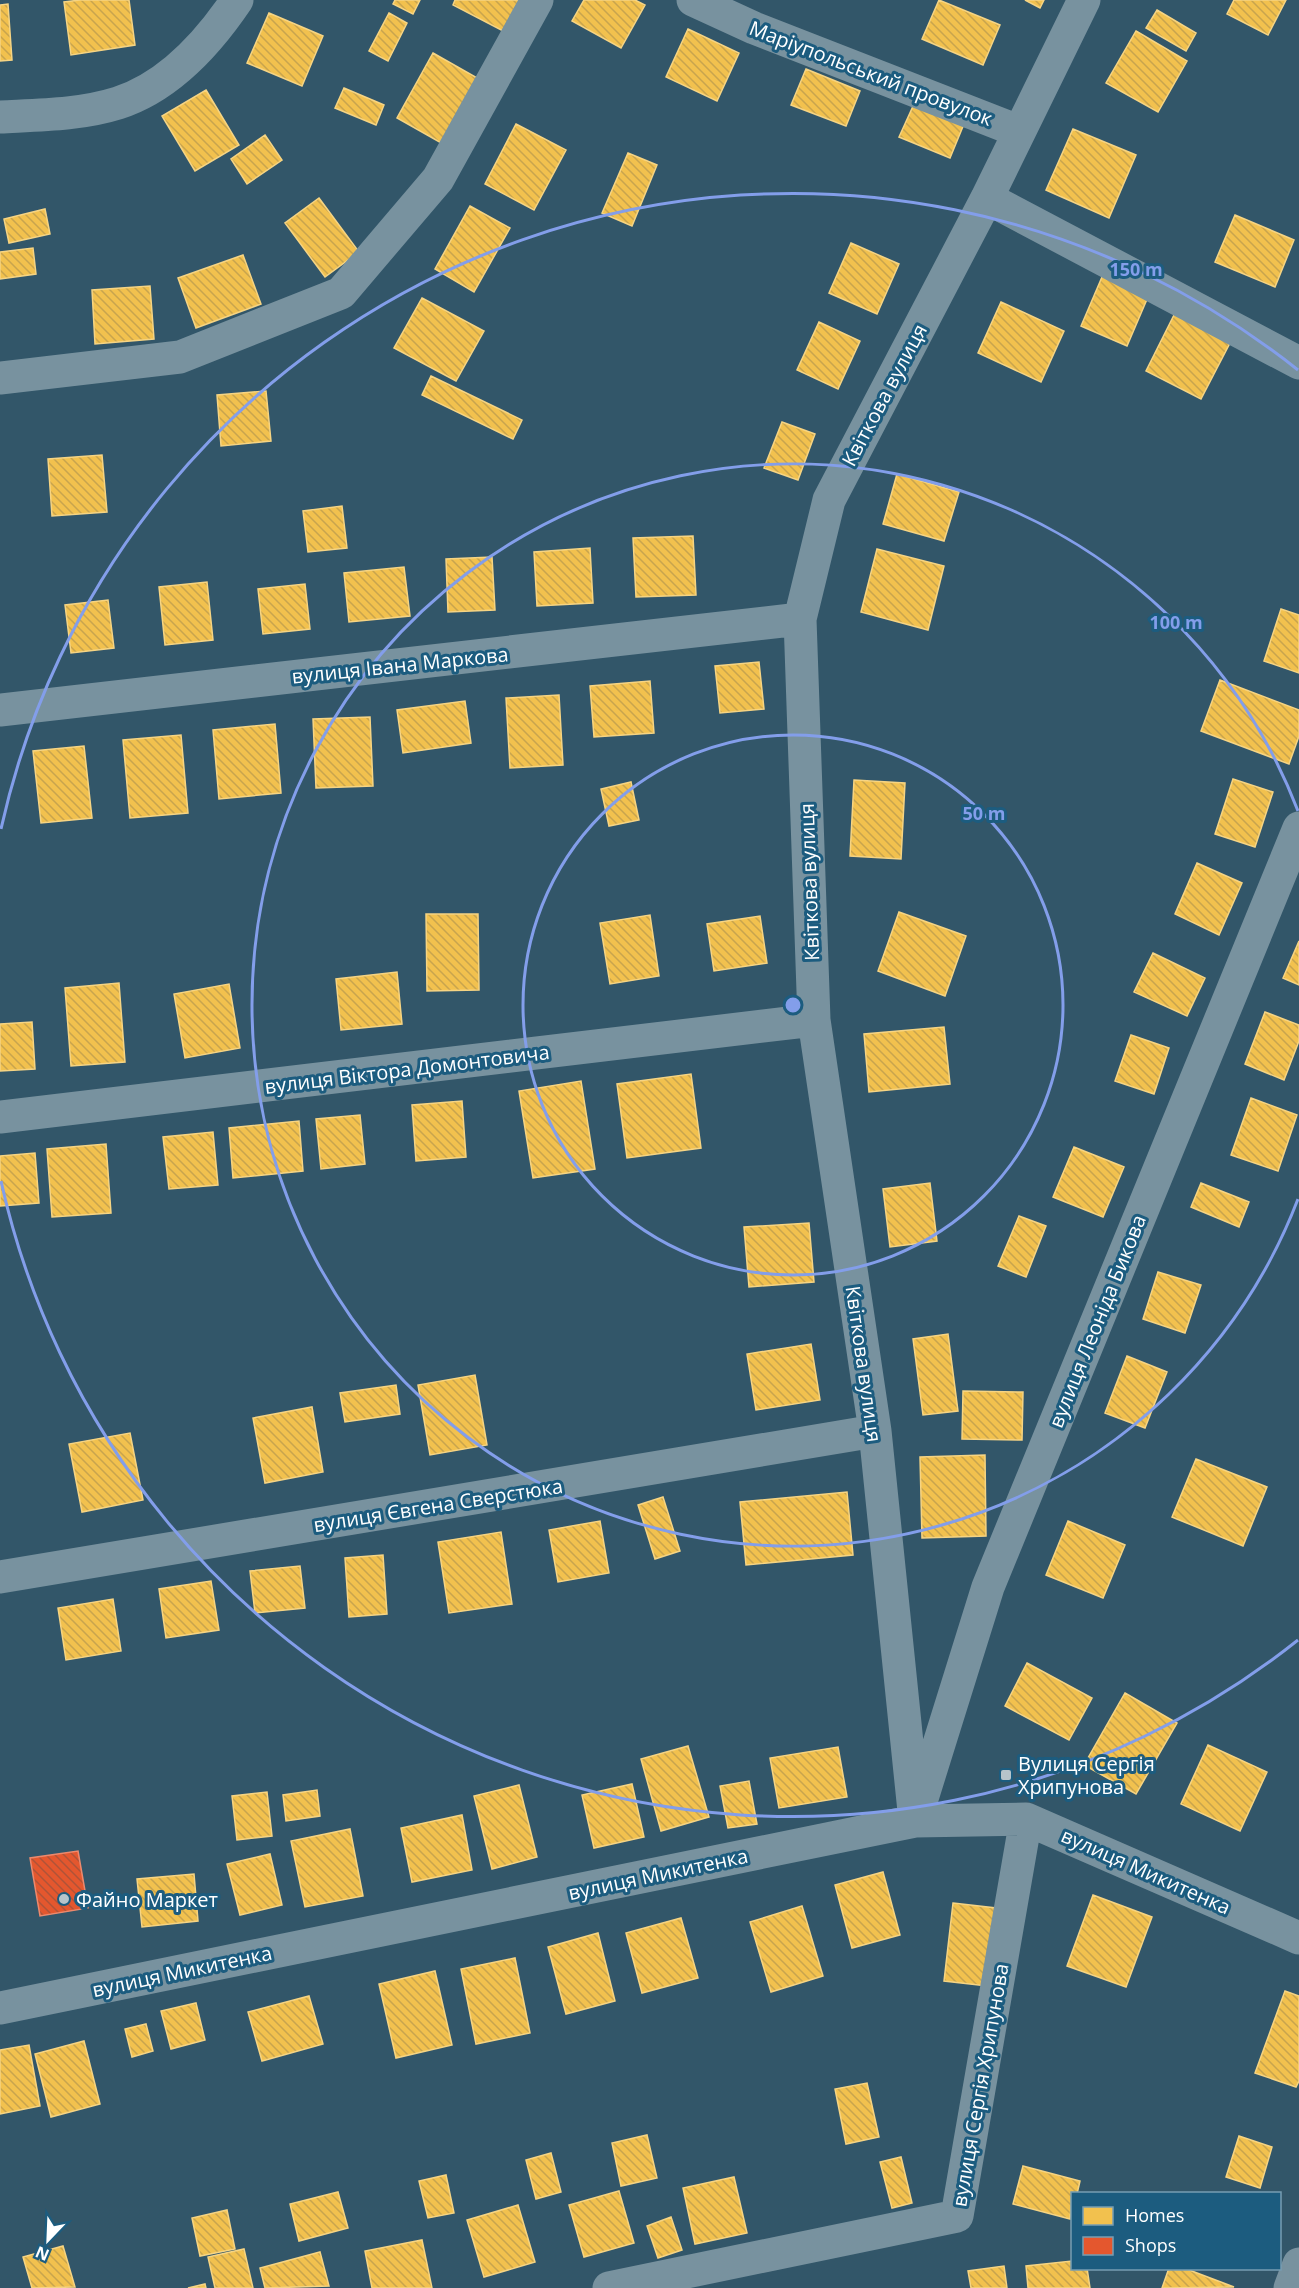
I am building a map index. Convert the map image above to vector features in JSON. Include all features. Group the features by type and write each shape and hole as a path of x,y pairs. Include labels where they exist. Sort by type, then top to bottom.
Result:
{"street":[{"path":"0,117 65,114 119,103 154,85 186,61 217,30 237,0"},
{"path":"0,378 180,357 341,293 438,179 537,0"},
{"name":"Маріупольський провулок","path":"693,0 754,28 1018,131"},
{"name":"Квіткова вулиця","path":"915,1821 875,1431 814,1020 800,619 829,500 987,198 1084,0"},
{"path":"987,198 1299,363"},
{"name":"вулиця Івана Маркова","path":"0,710 800,619"},
{"name":"вулиця Леоніда Бикова","path":"915,1821 988,1587 1299,828"},
{"name":"вулиця Віктора Домонтовича","path":"0,1117 814,1020"},
{"name":"вулиця Євгена Сверстюка","path":"0,1577 875,1431"},
{"name":"вулиця Микитенка","path":"0,2008 915,1821 1026,1819 1299,1938"},
{"name":"вулиця Сергія Хрипунова","path":"609,2288 957,2216 1026,1819"},
{"path":"1290,2288 1299,2264"}],"building: Homes":[{"path":"129,0 135,45 71,55 64,2"},
{"path":"395,0 420,0 413,14 393,4"},
{"path":"455,0 524,0 507,33 453,5"},
{"path":"584,0 635,0 645,5 621,48 572,21"},
{"path":"939,0 1000,25 983,65 922,39"},
{"path":"1025,0 1044,0 1040,8"},
{"path":"1234,0 1286,0 1268,35 1227,14"},
{"path":"8,4 12,60 0,61 0,5"},
{"path":"1157,10 1196,33 1186,51 1146,28"},
{"path":"269,13 323,36 302,86 247,63"},
{"path":"389,13 407,23 388,61 369,51"},
{"path":"688,29 739,53 717,101 666,77"},
{"path":"1136,31 1187,61 1158,112 1106,83"},
{"path":"433,53 479,79 443,144 397,118"},
{"path":"806,69 860,91 846,126 791,105"},
{"path":"344,88 384,105 376,125 335,108"},
{"path":"206,90 239,145 195,171 162,116"},
{"path":"914,104 964,124 950,158 899,137"},
{"path":"516,124 566,150 534,210 485,184"},
{"path":"1073,129 1136,155 1109,218 1046,190"},
{"path":"265,135 282,160 247,184 231,159"},
{"path":"628,153 657,165 632,226 602,213"},
{"path":"319,198 359,252 325,277 285,223"},
{"path":"470,206 510,228 474,292 435,269"},
{"path":"45,209 50,234 9,243 4,219"},
{"path":"1235,215 1294,240 1275,287 1215,262"},
{"path":"851,243 899,264 877,314 829,293"},
{"path":"33,248 36,274 0,279 0,252"},
{"path":"243,255 261,304 196,328 178,278"},
{"path":"1105,270 1151,290 1127,346 1081,326"},
{"path":"150,286 154,339 95,344 92,290"},
{"path":"422,298 484,331 456,381 394,348"},
{"path":"1001,302 1064,331 1041,382 978,353"},
{"path":"1175,313 1231,341 1201,399 1146,371"},
{"path":"819,322 860,341 838,389 797,370"},
{"path":"431,376 522,420 513,439 422,395"},
{"path":"266,391 271,441 221,446 217,395"},
{"path":"782,422 815,434 798,480 764,468"},
{"path":"102,455 107,512 52,516 48,459"},
{"path":"897,474 959,492 944,541 883,524"},
{"path":"342,506 347,548 308,552 303,511"},
{"path":"693,536 696,595 636,597 633,538"},
{"path":"590,548 593,603 537,606 534,552"},
{"path":"877,549 944,566 928,630 861,612"},
{"path":"492,557 495,610 448,612 446,559"},
{"path":"404,567 410,616 349,622 344,573"},
{"path":"207,582 213,640 165,645 159,587"},
{"path":"305,584 310,629 263,634 258,589"},
{"path":"108,600 114,648 71,653 65,605"},
{"path":"1281,609 1299,615 1299,673 1264,661"},
{"path":"759,662 764,709 720,713 715,666"},
{"path":"1220,680 1299,710 1299,736 1289,764 1201,731"},
{"path":"650,681 654,733 594,737 590,686"},
{"path":"559,695 563,765 510,768 506,698"},
{"path":"465,701 471,743 403,753 397,710"},
{"path":"370,717 373,786 316,788 313,719"},
{"path":"275,724 281,793 219,799 213,730"},
{"path":"181,735 188,813 130,818 123,740"},
{"path":"84,746 92,818 41,823 33,751"},
{"path":"1233,779 1273,792 1255,847 1215,834"},
{"path":"854,780 905,783 901,859 850,856"},
{"path":"631,782 639,820 609,826 601,789"},
{"path":"1197,863 1242,883 1219,935 1175,914"},
{"path":"899,912 966,936 945,996 878,971"},
{"path":"426,914 478,914 479,990 427,991"},
{"path":"650,915 659,976 610,984 600,923"},
{"path":"760,916 767,963 714,971 707,924"},
{"path":"1299,941 1299,985 1283,978"},
{"path":"1153,953 1205,978 1187,1016 1134,992"},
{"path":"397,972 402,1024 341,1030 336,979"},
{"path":"119,983 125,1062 71,1066 65,988"},
{"path":"229,984 240,1048 185,1058 174,994"},
{"path":"1265,1012 1299,1025 1299,1041 1284,1080 1245,1064"},
{"path":"32,1022 35,1069 0,1071 0,1024"},
{"path":"944,1027 950,1084 869,1092 864,1034"},
{"path":"1131,1035 1169,1048 1154,1094 1115,1081"},
{"path":"691,1074 701,1148 627,1158 617,1084"},
{"path":"581,1081 595,1169 533,1178 519,1091"},
{"path":"1251,1098 1297,1115 1278,1171 1231,1155"},
{"path":"462,1101 466,1157 416,1161 412,1105"},
{"path":"360,1115 365,1164 321,1169 316,1119"},
{"path":"299,1121 303,1171 233,1178 229,1128"},
{"path":"213,1132 218,1185 169,1189 163,1137"},
{"path":"106,1144 111,1213 52,1217 47,1149"},
{"path":"1074,1147 1124,1167 1103,1217 1053,1197"},
{"path":"35,1153 39,1203 0,1206 0,1156"},
{"path":"930,1183 937,1241 890,1247 883,1189"},
{"path":"1201,1183 1249,1202 1239,1227 1191,1207"},
{"path":"1019,1216 1046,1226 1026,1277 998,1266"},
{"path":"809,1223 814,1282 749,1287 744,1227"},
{"path":"1158,1272 1201,1285 1185,1333 1143,1319"},
{"path":"948,1334 958,1411 923,1415 913,1339"},
{"path":"811,1344 820,1400 756,1410 747,1354"},
{"path":"1127,1356 1167,1372 1145,1428 1105,1413"},
{"path":"475,1375 487,1445 430,1455 418,1385"},
{"path":"396,1385 400,1414 345,1422 340,1393"},
{"path":"963,1391 1023,1392 1022,1440 962,1439"},
{"path":"312,1407 323,1472 265,1483 253,1418"},
{"path":"130,1433 143,1500 82,1512 69,1444"},
{"path":"985,1455 986,1536 922,1538 920,1457"},
{"path":"1196,1459 1267,1487 1243,1546 1172,1517"},
{"path":"847,1492 853,1555 746,1565 740,1502"},
{"path":"663,1497 680,1551 655,1559 638,1505"},
{"path":"600,1521 609,1573 558,1582 549,1530"},
{"path":"1068,1521 1125,1545 1103,1598 1046,1575"},
{"path":"501,1532 512,1604 449,1613 438,1542"},
{"path":"383,1555 387,1614 349,1617 345,1558"},
{"path":"300,1566 305,1608 255,1613 250,1571"},
{"path":"211,1581 219,1630 166,1638 159,1589"},
{"path":"113,1599 121,1651 66,1660 58,1608"},
{"path":"1027,1663 1092,1698 1069,1740 1005,1706"},
{"path":"1125,1693 1177,1723 1136,1794 1084,1765"},
{"path":"1208,1745 1267,1772 1240,1831 1181,1804"},
{"path":"688,1746 709,1817 661,1831 641,1759"},
{"path":"838,1747 847,1797 779,1808 770,1758"},
{"path":"749,1781 757,1824 728,1828 720,1786"},
{"path":"632,1784 644,1837 594,1848 582,1795"},
{"path":"519,1785 537,1857 492,1869 474,1796"},
{"path":"317,1790 320,1816 286,1821 283,1795"},
{"path":"267,1792 272,1836 237,1840 232,1796"},
{"path":"462,1815 472,1870 412,1882 401,1828"},
{"path":"350,1829 363,1896 305,1907 291,1841"},
{"path":"270,1854 282,1905 240,1915 227,1864"},
{"path":"883,1872 900,1935 852,1948 835,1885"},
{"path":"194,1874 198,1921 142,1927 137,1879"},
{"path":"1093,1895 1152,1917 1126,1987 1067,1966"},
{"path":"953,1903 996,1908 987,1986 944,1981"},
{"path":"802,1906 823,1976 771,1992 750,1922"},
{"path":"681,1918 698,1978 642,1993 626,1933"},
{"path":"598,1933 615,2001 566,2014 548,1947"},
{"path":"515,1958 530,2033 476,2044 461,1969"},
{"path":"435,1971 452,2045 396,2058 379,1984"},
{"path":"1285,1991 1299,1996 1299,2081 1296,2087 1255,2073"},
{"path":"309,1996 323,2044 262,2061 248,2012"},
{"path":"196,2003 205,2040 171,2049 161,2011"},
{"path":"146,2024 153,2051 132,2057 125,2029"},
{"path":"84,2041 100,2104 51,2117 35,2054"},
{"path":"29,2045 40,2106 0,2114 0,2050"},
{"path":"867,2083 879,2137 846,2144 835,2089"},
{"path":"647,2135 657,2178 621,2186 612,2143"},
{"path":"1239,2136 1272,2147 1260,2188 1226,2177"},
{"path":"551,2153 561,2192 536,2199 526,2160"},
{"path":"901,2157 912,2203 892,2208 880,2162"},
{"path":"1023,2166 1080,2181 1077,2192 1071,2192 1070,2219 1013,2204"},
{"path":"446,2175 454,2213 428,2218 419,2181"},
{"path":"734,2177 747,2233 695,2244 683,2188"},
{"path":"619,2191 634,2243 584,2257 569,2205"},
{"path":"338,2192 348,2228 299,2241 290,2204"},
{"path":"518,2205 535,2262 484,2277 467,2220"},
{"path":"227,2210 235,2249 200,2256 192,2218"},
{"path":"671,2217 682,2250 658,2258 647,2226"},
{"path":"422,2240 432,2288 372,2288 365,2251"},
{"path":"63,2246 75,2287 32,2288 23,2257"},
{"path":"244,2249 253,2288 215,2288 208,2257"},
{"path":"320,2252 329,2286 265,2288 260,2268"},
{"path":"1071,2261 1071,2270 1087,2270 1090,2288 1028,2288 1026,2266"},
{"path":"1004,2266 1007,2288 971,2288 968,2271"},
{"path":"1168,2270 1189,2270 1234,2287 1162,2288"},
{"path":"205,2284 206,2288 188,2288"}],"building: Shops":[{"path":"78,1851 88,1908 40,1916 30,1858"}],"place":[{"name":"Вулиця Сергія Хрипунова","path":"1006,1775"},
{"name":"Файно Маркет","path":"64,1899"}]}
